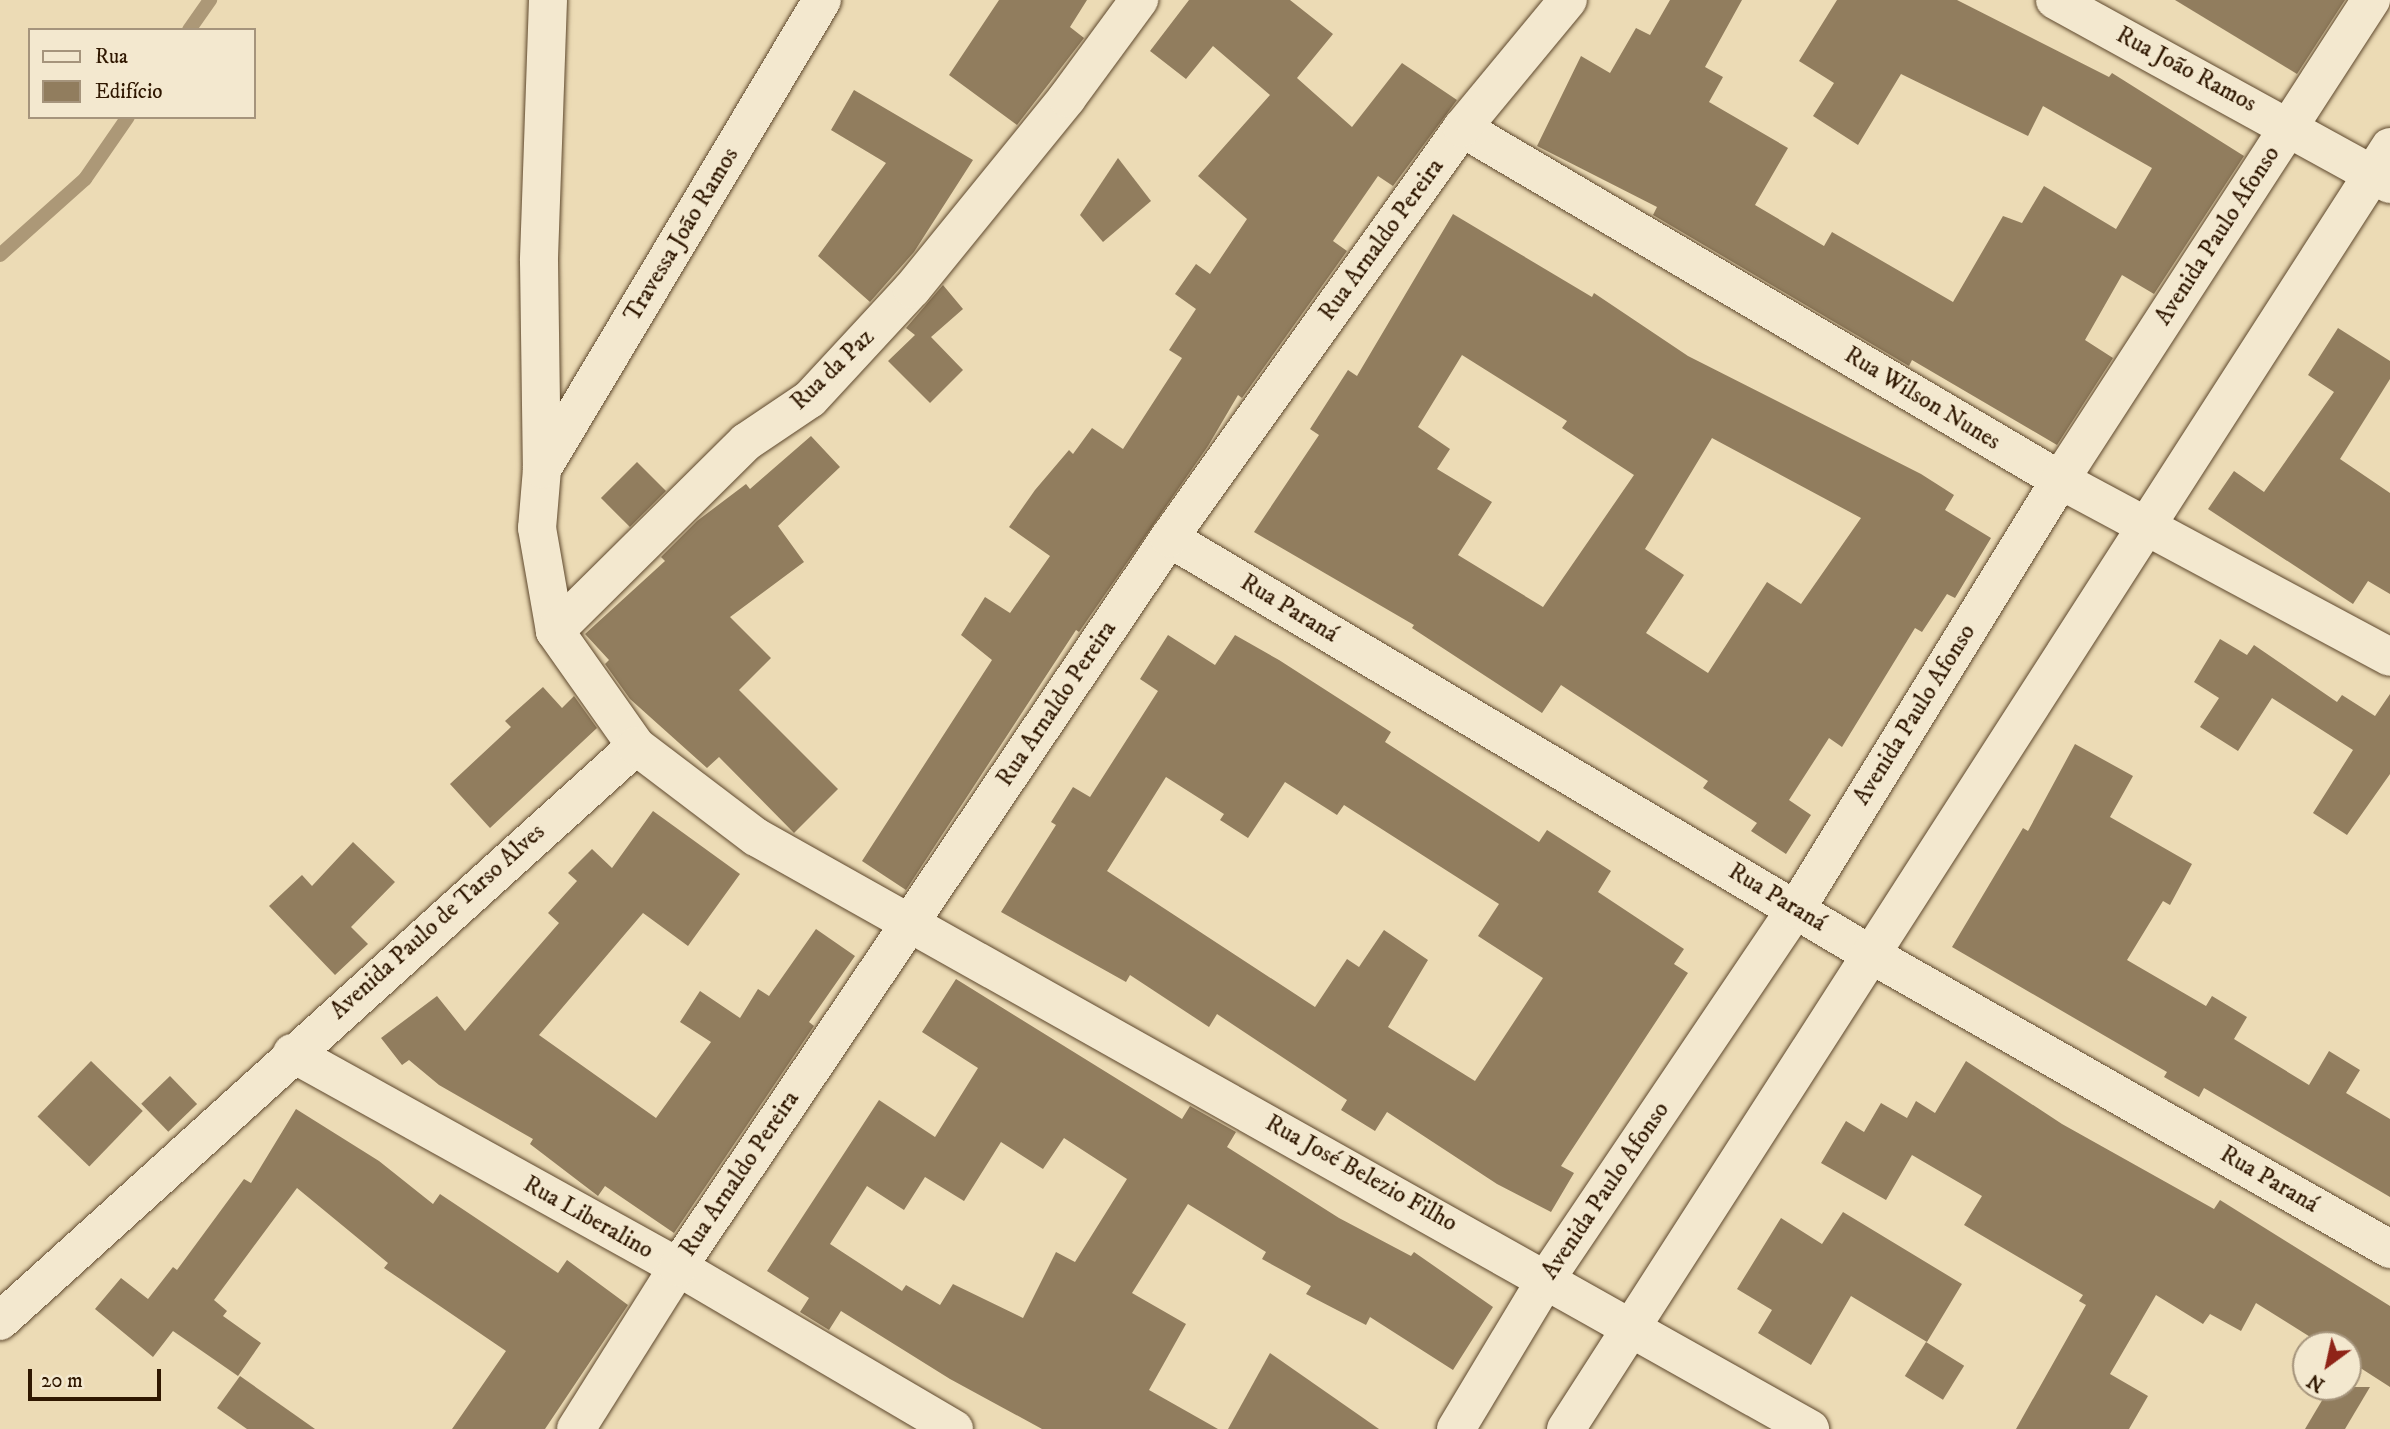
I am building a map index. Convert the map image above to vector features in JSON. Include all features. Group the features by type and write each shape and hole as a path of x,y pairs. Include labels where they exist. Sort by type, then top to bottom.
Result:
{"street":[{"path":"548,0 539,261 542,469 537,528 555,631 636,746 756,837 911,921"},
{"name":"Travessa João Ramos","path":"542,469 822,0"},
{"name":"Rua da Paz","path":"555,631 746,442 810,399 903,299 1067,98 1139,0"},
{"name":"Rua Arnaldo Pereira","path":"576,1429 678,1267 1169,538 1462,128 1568,0"},
{"name":"Rua João Ramos","path":"2054,0 2289,125 2385,169"},
{"name":"Avenida Paulo Afonso","path":"1457,1429 1546,1279 1796,909 2060,481 2371,0"},
{"name":"Rua Wilson Nunes","path":"1462,128 2060,481 2149,526 2390,657"},
{"path":"1566,1429 1870,954 2385,169"},
{"name":"Rua Paraná","path":"1169,538 1870,954 2390,1249"},
{"name":"Avenida Paulo de Tarso Alves","path":"0,1321 292,1054 468,901 589,783 636,746"},
{"name":"Rua José Belezio Filho","path":"911,921 1810,1429"},
{"name":"Rua Liberalino","path":"292,1054 678,1267 954,1429"}],"building":[{"path":"999,0 1087,0 1070,27 1084,38 1017,125 949,75"},
{"path":"1189,0 1290,0 1333,34 1297,78 1352,127 1402,63 1457,100 1393,186 1378,176 1333,241 1347,251 1242,398 1238,395 1208,446 1079,632 1076,630 906,890 862,861 992,660 961,635 985,597 1010,613 1050,556 1009,527 1035,490 1069,450 1073,454 1092,428 1123,449 1182,358 1169,350 1196,309 1175,294 1196,264 1210,274 1247,219 1198,176 1270,95 1213,46 1186,79 1150,51"},
{"path":"1670,0 1742,0 1705,67 1723,77 1709,102 1788,148 1755,205 1824,246 1832,232 1953,302 2003,216 2022,223 2044,186 2116,229 2152,168 2043,106 2028,136 1901,74 1858,145 1813,116 1834,83 1799,61 1837,0 1957,0 2109,77 2112,73 2244,156 2154,294 2122,275 2085,340 2113,358 2057,445 1912,360 1909,366 1653,215 1657,207 1537,146 1581,56 1610,73 1636,28 1650,35"},
{"path":"2175,0 2345,0 2297,74"},
{"path":"854,90 973,160 914,252 870,302 818,256 886,163 831,130"},
{"path":"1118,158 1151,201 1103,242 1080,215"},
{"path":"1453,214 1592,297 1594,293 1688,356 1921,474 1954,495 1945,510 1991,538 1955,598 1947,594 1922,632 1915,628 1842,747 1829,738 1789,800 1811,815 1786,854 1751,831 1757,823 1703,788 1708,781 1561,685 1542,713 1412,628 1414,625 1254,532 1319,435 1310,429 1348,370 1357,376","holes":["1462,355 1567,421 1562,428 1634,475 1543,607 1458,555 1492,502 1437,469 1450,449 1418,427","1712,438 1861,518 1801,604 1767,582 1708,673 1646,633 1684,575 1645,549"]},
{"path":"943,285 963,309 931,337 963,370 930,403 888,361 915,335 906,328"},
{"path":"2338,328 2390,361 2390,379 2340,459 2390,493 2390,594 2368,581 2353,604 2208,509 2234,471 2264,492 2334,392 2308,375"},
{"path":"811,436 840,467 778,526 804,562 730,617 771,658 739,690 838,789 794,833 719,757 707,768 630,699 605,664 609,660 585,634 665,561 661,557 697,521 746,484 750,489"},
{"path":"637,462 666,491 630,527 601,498"},
{"path":"1168,635 1215,665 1235,635 1391,732 1385,742 1539,842 1547,830 1611,871 1598,892 1684,949 1674,964 1688,973 1561,1166 1574,1173 1551,1212 1497,1184 1387,1112 1375,1131 1341,1110 1347,1100 1217,1014 1209,1027 1130,975 1126,982 1001,912 1056,825 1051,822 1073,787 1090,797 1158,691 1140,679","holes":["1166,777 1224,814 1220,820 1248,838 1285,782 1337,815 1344,805 1499,904 1478,936 1543,978 1475,1081 1388,1027 1428,960 1384,930 1359,967 1347,959 1315,1007 1107,871"]},
{"path":"2220,639 2247,655 2254,645 2337,702 2342,695 2375,716 2390,694 2390,774 2347,835 2313,813 2353,750 2272,698 2238,751 2200,727 2219,698 2194,682"},
{"path":"543,687 562,708 574,696 597,728 490,828 450,784 511,727 505,721"},
{"path":"2075,744 2133,776 2110,817 2192,864 2170,905 2163,901 2127,960 2206,1006 2212,996 2247,1017 2234,1039 2309,1085 2329,1051 2360,1070 2346,1093 2390,1119 2390,1197 2204,1088 2199,1097 2164,1077 2167,1072 1952,947 2023,828 2028,831"},
{"path":"653,811 740,874 688,946 643,913 539,1035 656,1118 711,1042 680,1022 700,991 740,1018 758,989 769,996 816,929 855,956 809,1022 814,1026 674,1233 605,1186 598,1196 530,1144 533,1139 439,1085 409,1060 402,1065 381,1038 437,996 465,1031 559,923 548,913 577,881 568,873 592,849 612,868"},
{"path":"353,842 395,882 351,927 368,944 335,975 269,906 302,875 312,886"},
{"path":"956,979 1182,1119 1190,1106 1236,1132 1227,1147 1339,1218 1411,1256 1414,1252 1493,1307 1453,1370 1370,1317 1366,1325 1306,1294 1311,1286 1262,1259 1266,1252 1188,1204 1132,1293 1186,1324 1149,1390 1218,1429 1042,1429 950,1379 841,1311 829,1330 800,1312 809,1298 767,1271 879,1100 935,1137 978,1068 922,1032","holes":["1064,1138 1127,1179 1075,1262 1056,1252 1023,1318 953,1284 940,1305 906,1285 902,1291 830,1244 867,1186 904,1210 925,1177 964,1201 1001,1142 1043,1169"]},
{"path":"91,1061 143,1111 89,1166 38,1116"},
{"path":"1966,1061 2062,1124 2214,1209 2220,1200 2390,1306 2390,1387 2362,1369 2362,1331 2301,1331 2256,1303 2241,1331 2210,1314 2203,1324 2156,1295 2110,1374 2148,1396 2129,1429 2016,1429 2086,1305 2079,1301 2083,1295 1964,1225 1982,1196 1912,1155 1886,1200 1821,1163 1846,1121 1864,1132 1881,1103 1907,1118 1916,1101 1935,1113"},
{"path":"170,1076 197,1104 168,1132 141,1104"},
{"path":"296,1109 379,1161 433,1204 440,1194 558,1273 567,1260 628,1305 545,1429 452,1429 506,1351 384,1268 388,1263 297,1188 214,1300 227,1311 223,1316 261,1343 238,1376 173,1331 153,1357 95,1309 121,1278 148,1299 173,1267 177,1270 244,1179 251,1183"},
{"path":"1843,1212 1962,1284 1927,1342 1851,1296 1811,1365 1758,1333 1772,1310 1737,1289 1781,1218 1822,1244"},
{"path":"1926,1342 1964,1366 1943,1400 1905,1376"},
{"path":"1270,1353 1379,1429 1228,1429"},
{"path":"240,1376 315,1429 247,1429 217,1408"},
{"path":"2362,1387 2370,1387 2362,1400"},
{"path":"2322,1401 2362,1401 2345,1429 2305,1429"}],"waterway":[{"path":"190,28 210,0"},
{"path":"0,255 85,179 127,119"}]}
